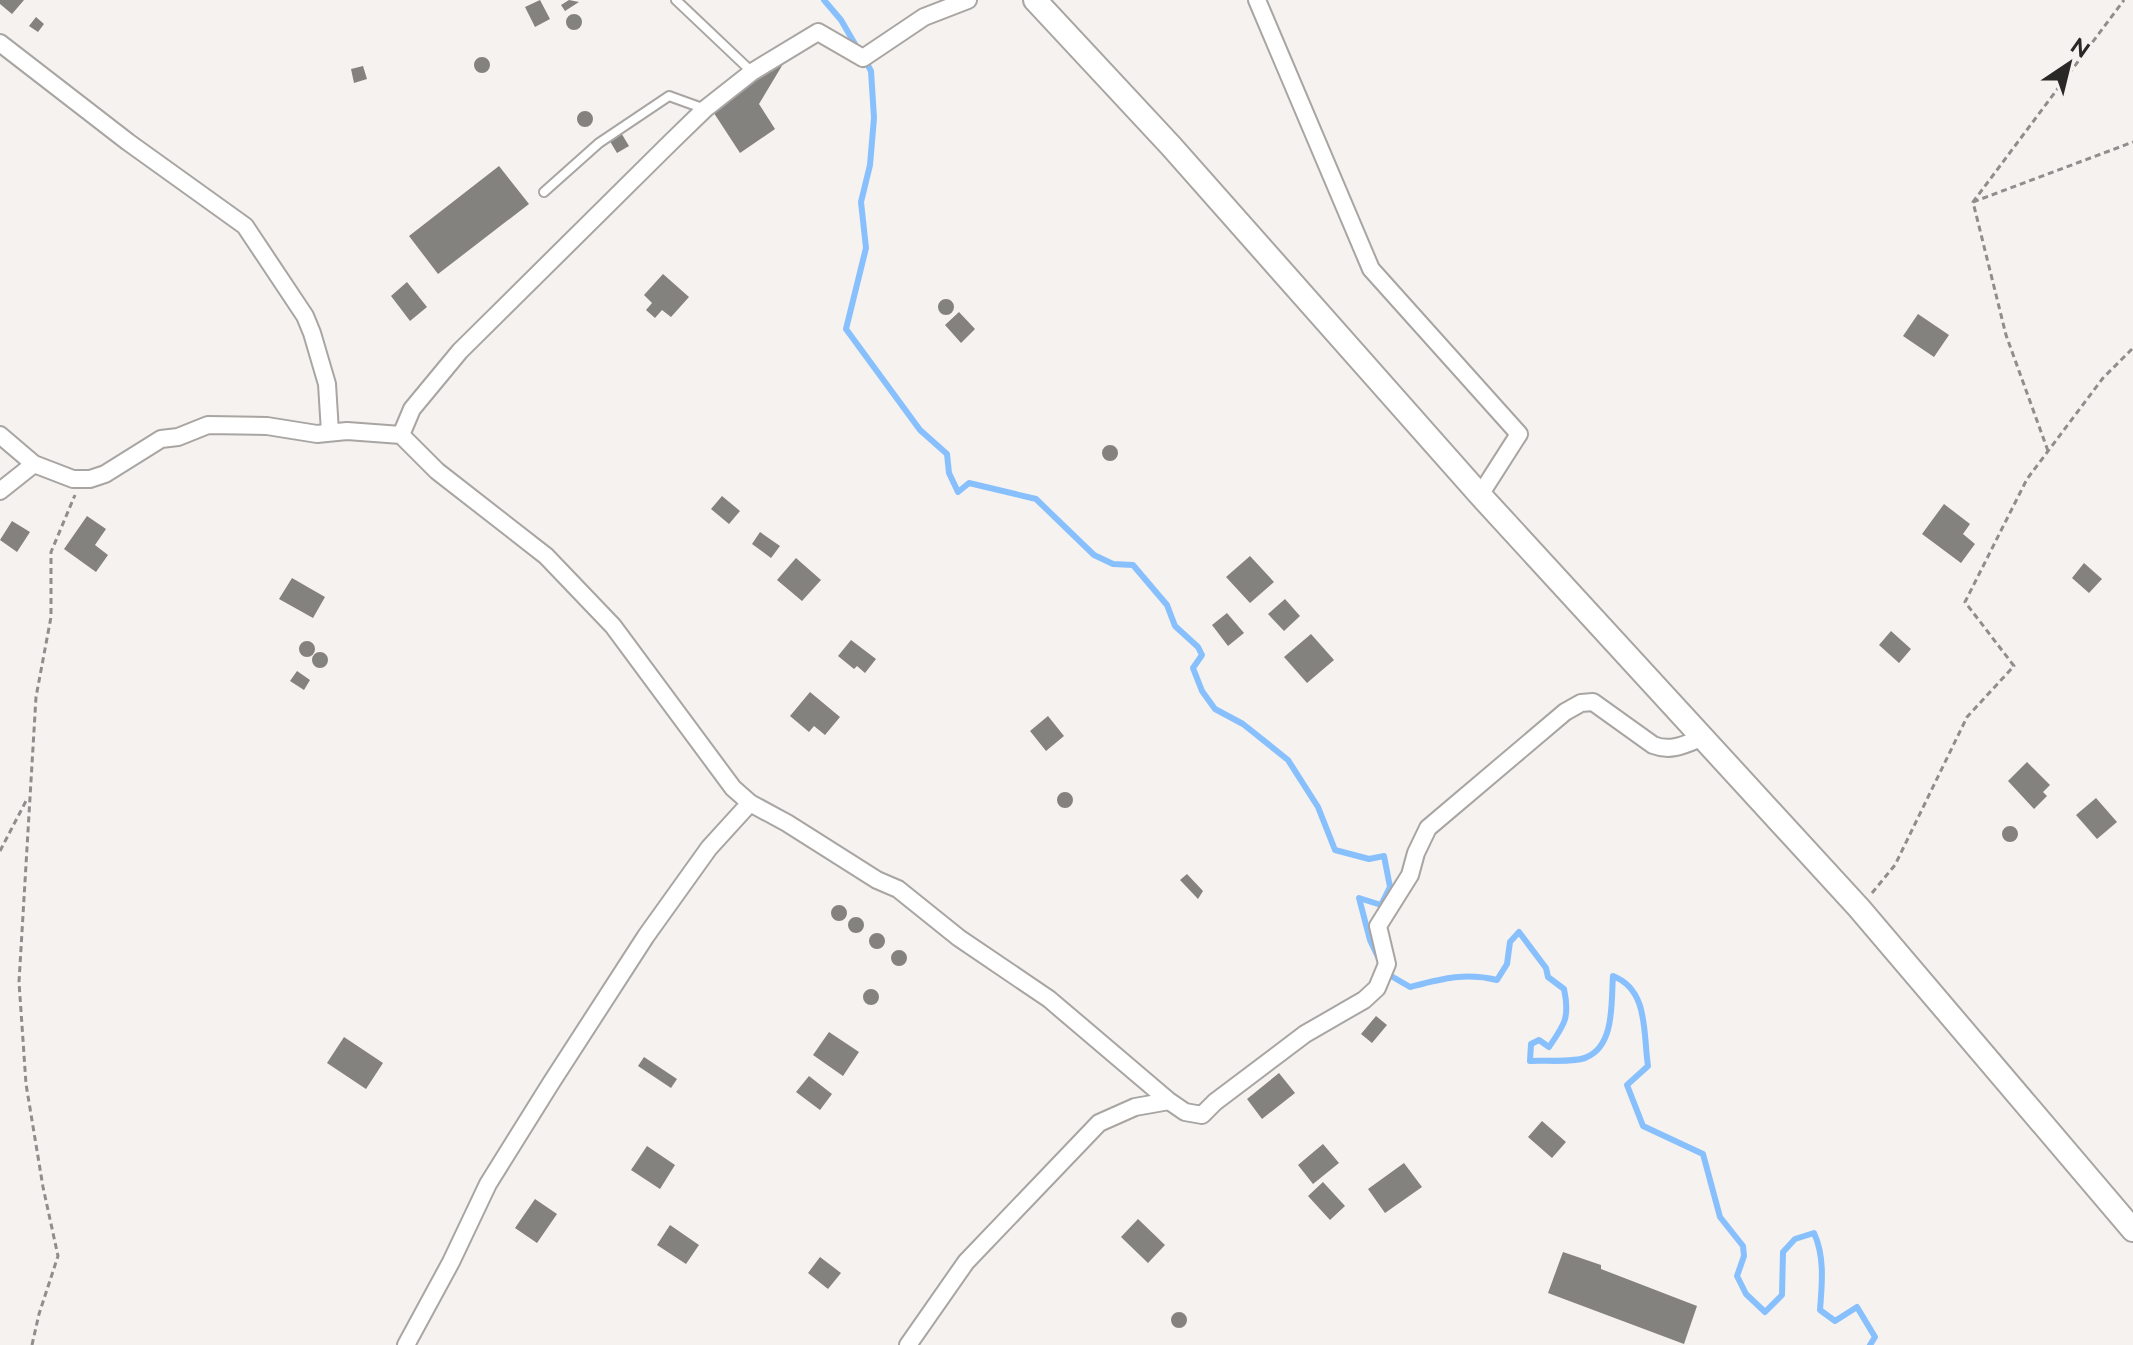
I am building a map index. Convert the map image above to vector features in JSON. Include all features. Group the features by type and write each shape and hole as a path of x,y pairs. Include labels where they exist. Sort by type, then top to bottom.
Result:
{"main road":[{"path":"1035,0 1171,146 1480,495 1859,908 2133,1230"}],"street":[{"path":"401,435 412,409 460,351 705,109 752,72 818,32 863,58 924,17 968,0"},
{"path":"1257,0 1371,269 1519,434 1480,495"},
{"path":"0,43 128,142 245,226 305,316 327,384 330,432"},
{"path":"0,435 34,464 73,479 105,474 161,439 178,437 208,425 267,426 317,434 401,435 437,471 546,556 613,626 733,788 750,803 877,880 898,889 959,938 1049,999 1185,1112 1202,1115 1305,1034 1364,1000 1377,988 1387,964 1378,926 1410,875 1428,828 1565,712 1581,703 1593,702 1653,745 1664,749 1676,748 1701,738"},
{"path":"0,491 34,464"},
{"path":"406,1345 451,1262 488,1184 551,1083 646,936 709,848 750,803"},
{"path":"908,1345 966,1262 1099,1123 1135,1107 1169,1101"}],"lane":[{"path":"676,0 752,72"},
{"path":"544,192 599,143 669,96 705,109"}],"path":[{"path":"1973,202 2124,0"},
{"path":"1973,202 2133,142"},
{"path":"1973,202 2006,335 2048,451"},
{"path":"1859,908 1895,865 1967,717 2014,666 1965,602 2027,479 2103,378 2133,348"},
{"path":"32,1345 58,1256 26,1084 19,982 28,797 36,697 51,617 51,552 82,479"},
{"path":"0,851 28,797"}],"building":[{"path":"0,0 24,0 12,14 0,4"},
{"path":"540,0 550,19 535,27 525,7"},
{"path":"569,0 579,2 565,11 561,5"},
{"path":"571,14 577,14 582,22 580,28 571,30 566,25 566,19"},
{"path":"36,17 44,24 38,32 29,26"},
{"path":"479,57 485,57 490,65 488,71 479,73 474,68 474,62"},
{"path":"783,64 759,104 775,129 740,153 710,107 745,83"},
{"path":"363,66 367,79 354,83 351,69"},
{"path":"582,111 588,111 593,119 591,125 582,127 577,122 577,116"},
{"path":"620,131 629,146 617,153 608,138"},
{"path":"499,166 529,204 438,274 409,236"},
{"path":"663,274 689,297 671,317 662,310 655,318 646,310 652,303 644,295"},
{"path":"407,282 427,307 410,321 391,296"},
{"path":"943,299 949,299 954,307 952,313 943,315 938,310 938,304"},
{"path":"959,312 975,329 961,343 945,325"},
{"path":"1918,314 1949,335 1934,357 1903,336"},
{"path":"1107,445 1113,445 1118,453 1116,459 1107,461 1102,456 1102,450"},
{"path":"722,496 740,511 729,524 711,509"},
{"path":"1944,504 1970,524 1963,534 1975,544 1961,563 1922,534"},
{"path":"87,516 106,529 95,545 108,555 96,572 64,549"},
{"path":"12,521 30,532 17,552 0,540"},
{"path":"760,532 780,546 771,558 752,544"},
{"path":"1250,556 1274,582 1250,603 1226,577"},
{"path":"796,558 821,580 802,601 777,580"},
{"path":"2084,563 2102,579 2089,593 2072,578"},
{"path":"292,578 325,597 313,618 279,599"},
{"path":"1285,599 1300,616 1284,631 1268,614"},
{"path":"1227,613 1244,633 1228,646 1212,625"},
{"path":"1891,631 1911,649 1899,663 1879,645"},
{"path":"1311,634 1334,660 1307,683 1284,657"},
{"path":"851,640 876,659 865,673 857,666 854,669 838,656"},
{"path":"304,641 310,641 315,649 313,655 304,657 299,652 299,646"},
{"path":"317,652 323,652 328,660 326,666 317,668 312,663 312,657"},
{"path":"297,671 310,680 304,690 290,681"},
{"path":"810,692 840,717 825,735 814,726 809,732 790,716"},
{"path":"1048,716 1064,736 1046,751 1030,731"},
{"path":"2027,762 2050,785 2043,792 2047,796 2034,809 2008,781"},
{"path":"1062,792 1068,792 1073,800 1071,806 1062,808 1057,803 1057,797"},
{"path":"2096,798 2117,822 2097,839 2076,815"},
{"path":"2010,826 2016,828 2016,840 2010,842 2004,840 2002,834 2004,828"},
{"path":"1187,874 1203,891 1198,899 1180,880"},
{"path":"836,905 842,905 847,913 845,919 836,921 831,916 831,910"},
{"path":"853,917 859,917 864,925 862,931 853,933 848,928 848,922"},
{"path":"874,933 880,933 885,941 883,947 874,949 869,944 869,938"},
{"path":"896,950 902,950 907,958 905,964 896,966 891,961 891,955"},
{"path":"868,989 874,989 879,997 877,1003 868,1005 863,1000 863,994"},
{"path":"1376,1016 1387,1025 1372,1043 1361,1034"},
{"path":"829,1032 859,1052 843,1076 813,1055"},
{"path":"344,1037 383,1063 366,1089 327,1063"},
{"path":"644,1057 677,1079 671,1088 638,1066"},
{"path":"1279,1073 1295,1093 1262,1119 1247,1099"},
{"path":"809,1076 832,1094 820,1110 796,1092"},
{"path":"1542,1121 1566,1142 1552,1158 1528,1137"},
{"path":"1323,1144 1339,1163 1313,1184 1298,1165"},
{"path":"647,1146 675,1165 660,1189 631,1170"},
{"path":"1404,1163 1422,1187 1385,1213 1368,1189"},
{"path":"1323,1182 1345,1206 1330,1220 1308,1196"},
{"path":"535,1199 557,1214 537,1243 515,1228"},
{"path":"1138,1219 1165,1245 1148,1263 1121,1237"},
{"path":"670,1225 699,1245 686,1264 657,1245"},
{"path":"1563,1252 1697,1306 1684,1344 1548,1293"},
{"path":"820,1257 841,1273 828,1289 808,1273"},
{"path":"1179,1312 1185,1314 1185,1326 1179,1328 1173,1326 1171,1320 1173,1314"}],"waterway":[{"path":"824,0 841,20 859,51"},
{"path":"865,60 871,71 874,118 870,165 861,202 866,248 846,329 920,430 947,454 949,473 958,492 969,483 1036,499 1094,555 1113,564 1133,565 1167,605 1175,626 1198,647 1202,655 1193,668 1202,691 1215,709 1243,724 1288,760 1318,807 1335,850 1369,859 1384,856 1390,887 1381,905 1359,898 1370,940 1379,959"},
{"path":"1386,973 1410,987 1464,977 1497,980 1507,964 1510,942 1519,932 1546,968 1548,977 1564,989 1566,1007 1562,1026 1549,1047 1539,1040 1531,1044 1530,1061 1575,1060 1596,1051 1603,1043 1610,1022 1613,976 1625,983 1639,1002 1648,1066 1627,1085 1643,1126 1703,1154 1720,1217 1743,1246 1744,1256 1737,1276 1746,1294 1765,1312 1782,1295 1783,1252 1795,1239 1814,1233 1821,1261 1820,1310 1835,1321 1857,1307 1875,1337 1870,1345"}]}
